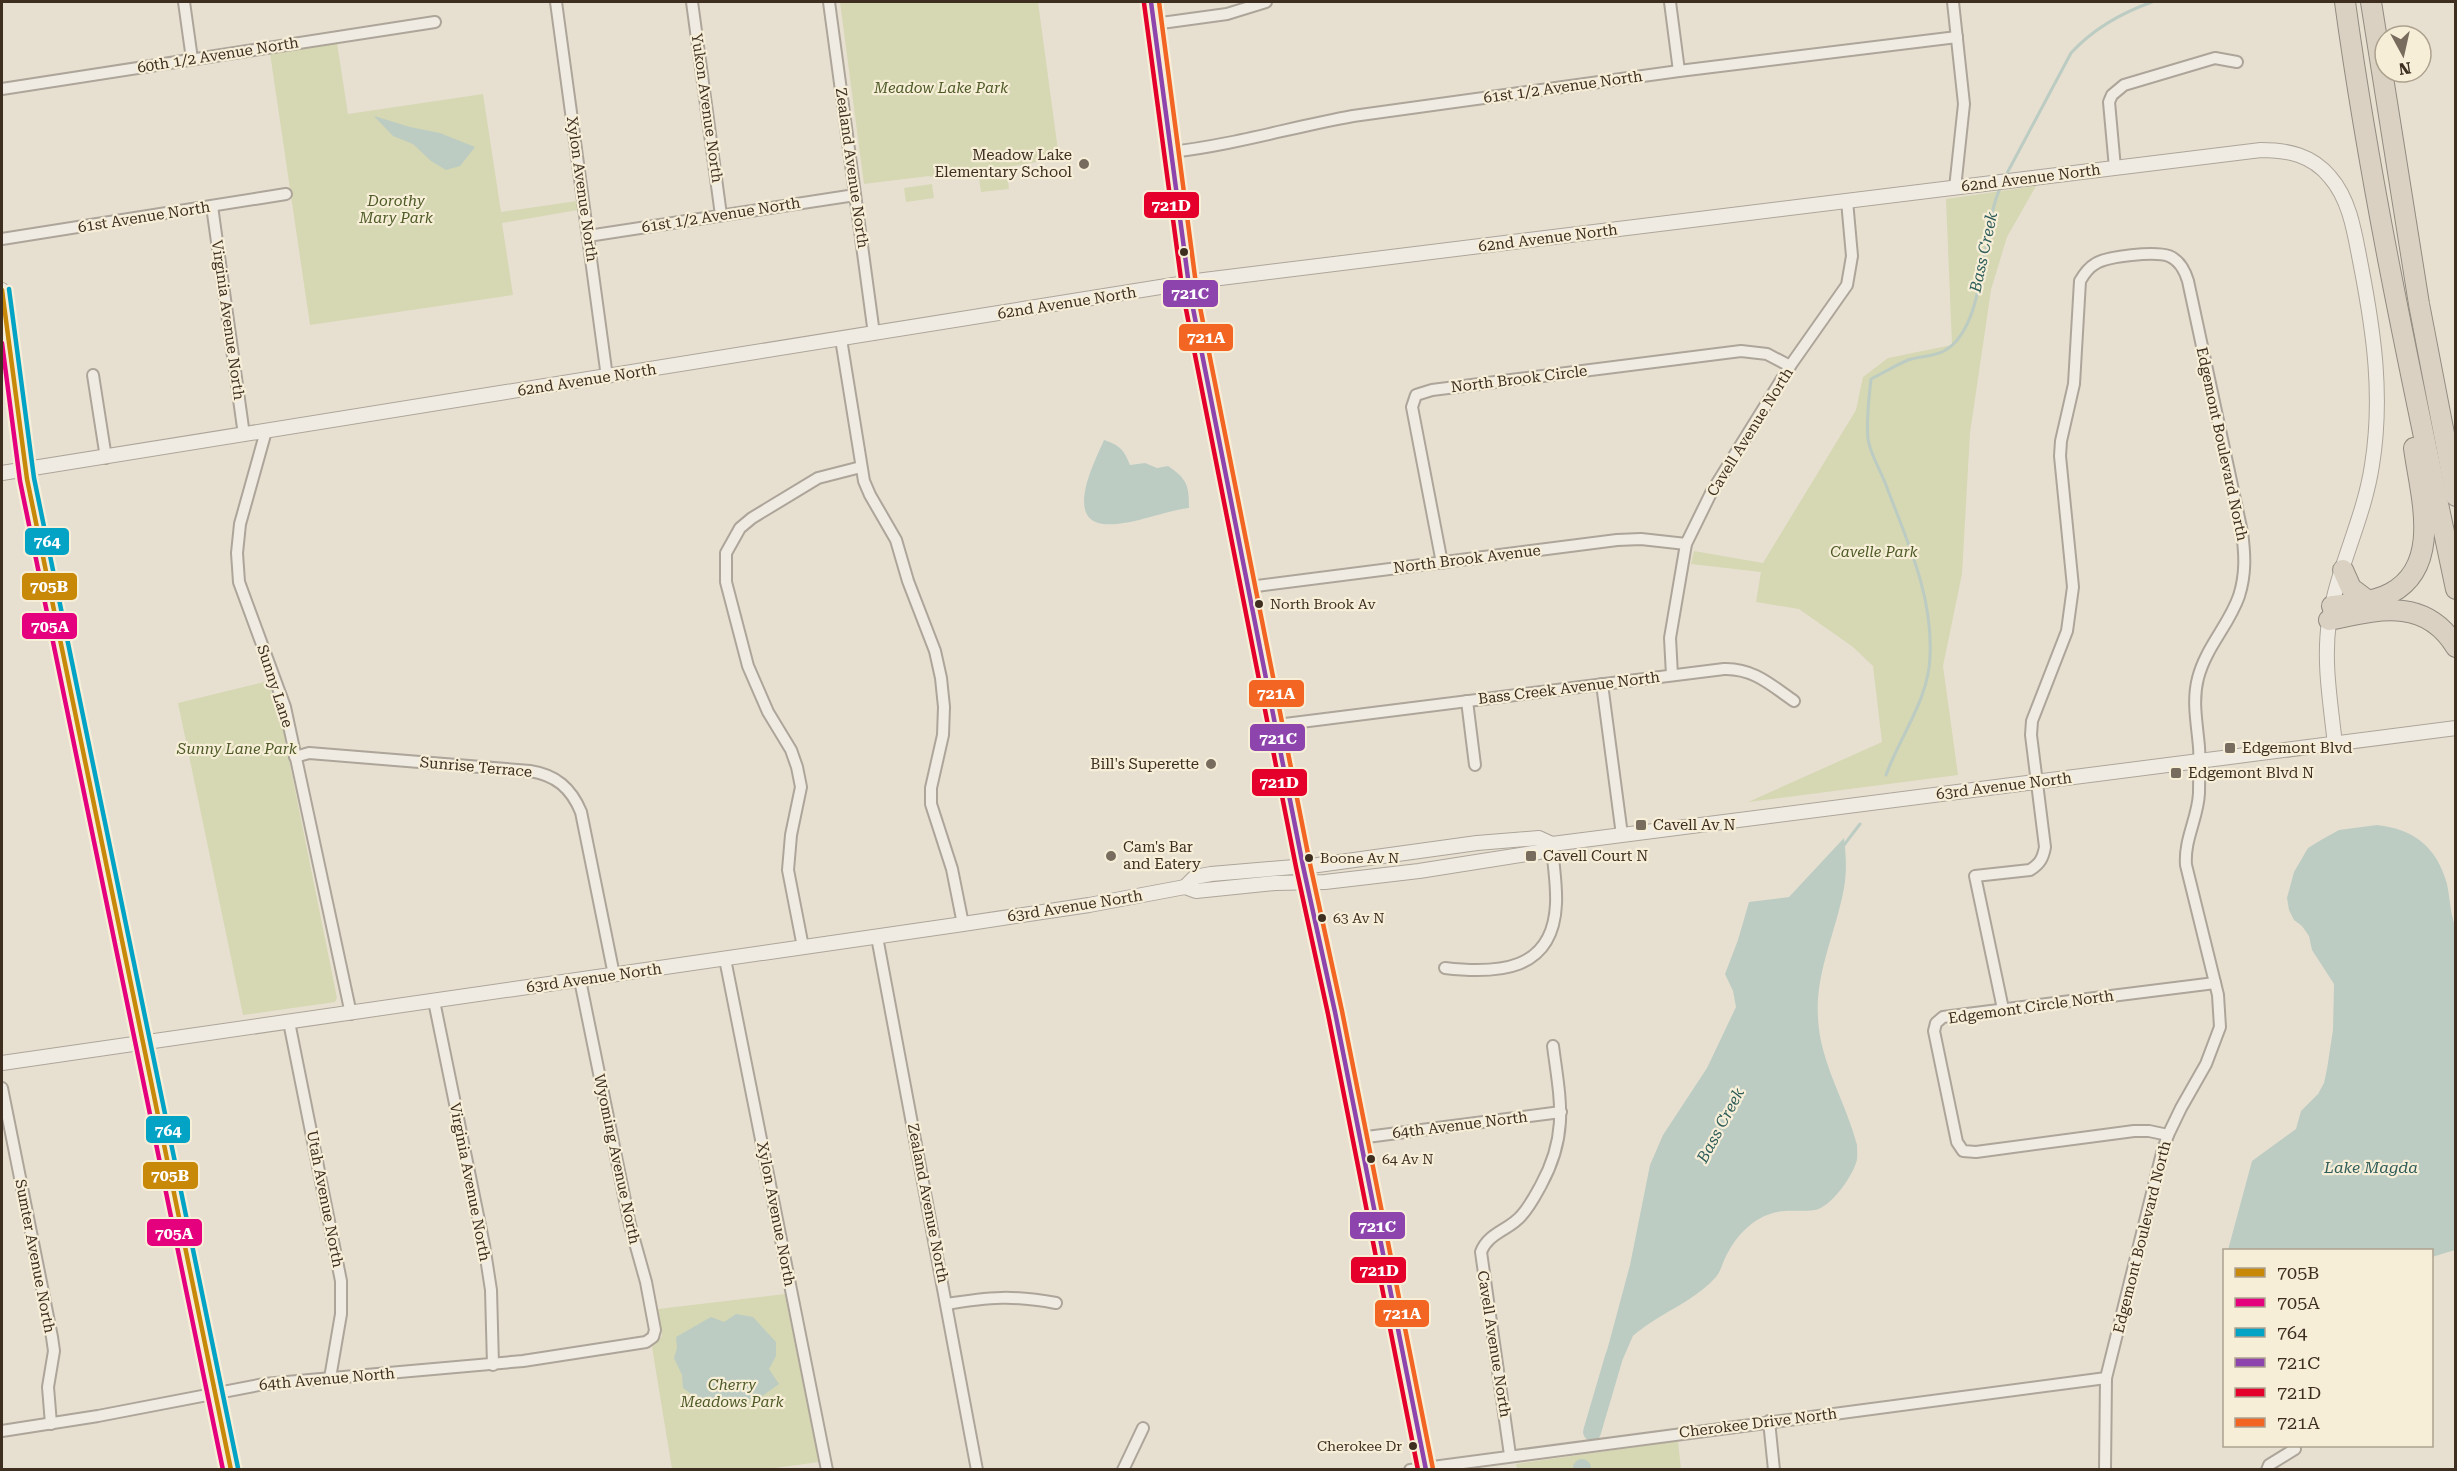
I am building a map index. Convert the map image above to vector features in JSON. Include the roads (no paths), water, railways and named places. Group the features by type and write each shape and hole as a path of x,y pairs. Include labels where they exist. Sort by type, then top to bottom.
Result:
{"highway":[{"path":"2345,2 2371,171 2397,309 2456,589"},
{"path":"2371,2 2419,304 2456,496"},
{"path":"2331,613 2392,592 2415,570 2424,542 2397,309"},
{"path":"2343,570 2351,588 2367,600"},
{"path":"2331,613 2409,611 2432,622 2456,647"}],"street":[{"path":"184,2 192,60"},
{"name":"Xylon Avenue North","path":"556,2 607,377"},
{"name":"Yukon Avenue North","path":"692,2 721,215"},
{"name":"Zealand Avenue North","path":"829,2 874,334"},
{"path":"1151,2 1189,282 1303,866 1309,883 1426,1468"},
{"path":"1154,24 1227,14 1266,2"},
{"path":"1670,2 1679,71"},
{"path":"1953,2 1964,104 1955,188"},
{"name":"60th 1/2 Avenue North","path":"2,89 435,22"},
{"name":"61st 1/2 Avenue North","path":"1171,152 1240,142 1318,122 1353,116 1679,71 1957,38"},
{"path":"2115,168 2109,102 2117,89 2215,58 2237,62"},
{"name":"62nd Avenue North","path":"2,473 1189,282 2261,150 2276,150 2306,156 2329,175 2338,187 2350,217 2358,251 2374,344 2378,387 2377,424 2372,466 2365,503 2343,570"},
{"name":"61st Avenue North","path":"2,239 286,194"},
{"name":"61st 1/2 Avenue North","path":"588,236 855,195"},
{"name":"Cavell Avenue North","path":"1672,675 1670,638 1686,544 1711,493 1790,366 1847,285 1852,256 1847,201"},
{"name":"Virginia Avenue North","path":"212,206 244,435"},
{"name":"Edgemont Boulevard North","path":"2003,1010 1975,876 2030,870 2037,866 2043,858 2045,847 2031,748 2032,721 2067,631 2073,587 2060,456 2074,384 2080,281 2085,271 2095,263 2107,259 2159,254 2170,257 2185,272 2242,532 2245,554 2244,577 2238,597 2203,660 2198,680 2195,711 2199,762 2197,811 2185,851 2186,865 2215,982 2220,1009 2220,1027 2213,1050 2168,1135 2106,1378 2105,1470"},
{"path":"2,290 26,470 231,1470"},
{"path":"842,339 861,466 870,495 896,540 908,581 935,651 941,678 944,707 943,735 931,788 931,804 952,869 963,924"},
{"name":"North Brook Circle","path":"1442,563 1412,407 1416,395 1432,390 1741,351 1767,354 1790,366"},
{"path":"93,375 106,458"},
{"name":"Sunny Lane","path":"266,431 240,524 237,562 243,598 285,707 351,1014"},
{"path":"803,947 788,870 791,835 801,787 798,766 783,735 768,712 748,666 726,582 726,553 740,528 752,518 818,478 861,466"},
{"name":"North Brook Avenue","path":"1249,587 1617,540 1641,539 1686,544"},
{"path":"2335,745 2328,663 2331,613 2343,570"},
{"name":"Bass Creek Avenue North","path":"1277,725 1725,669 1746,670 1757,675 1794,701"},
{"path":"1602,684 1622,835"},
{"name":"Bass Creek Avenue North","path":"1467,701 1475,765"},
{"name":"63rd Avenue North","path":"2,1063 877,937 1089,905 1185,887 1196,891 1275,883 1309,883 1478,862 1539,852 1552,844 2450,729"},
{"name":"Sunrise Terrace","path":"296,757 309,753 520,770 544,773 557,779 575,797 582,812 614,975"},
{"name":"63rd Avenue North","path":"1185,887 1195,877 1303,866 1477,843 1539,837 1552,844"},
{"path":"1445,968 1498,970 1527,961 1540,950 1549,937 1556,905 1552,844"},
{"name":"Zealand Avenue North","path":"877,937 977,1470"},
{"name":"Xylon Avenue North","path":"725,959 825,1469"},
{"name":"Wyoming Avenue North","path":"580,980 630,1225 646,1281 655,1330 653,1337"},
{"name":"Edgemont Circle North","path":"2168,1135 2134,1131 1976,1152 1963,1151 1957,1142 1934,1031 1936,1023 1943,1017 2215,982"},
{"name":"Virginia Avenue North","path":"434,1001 484,1245 491,1290 493,1365"},
{"name":"Utah Avenue North","path":"289,1022 340,1281 341,1314 330,1378"},
{"name":"Cavell Avenue North","path":"1510,1455 1481,1252 1490,1238 1517,1220 1528,1208 1553,1161 1559,1140 1561,1112 1553,1046"},
{"name":"Sumter Avenue North","path":"2,1088 52,1337 54,1351 48,1388 51,1424"},
{"name":"64th Avenue North","path":"1359,1138 1561,1112"},
{"path":"947,1305 1002,1296 1056,1304"},
{"name":"64th Avenue North","path":"2,1431 264,1384 493,1365 646,1342 653,1337"},
{"name":"Cherokee Drive North","path":"1410,1470 2106,1378"},
{"path":"1769,1421 1774,1470"},
{"path":"1124,1470 1143,1428"},
{"path":"2267,1470 2269,1465 2295,1449"}],"water":[{"path":"374,116 440,133 475,147 460,166 446,170 431,161 413,144 393,136"},
{"path":"1104,440 1121,449 1130,465 1145,463 1157,468 1168,466 1186,483 1189,508 1123,523 1103,524 1092,520 1086,511 1084,500 1090,474"},
{"name":"Lake Magda","path":"2377,825 2390,827 2413,836 2430,850 2443,871 2447,884 2455,926 2455,1250 2433,1257 2433,1249 2228,1249 2252,1161 2296,1129 2301,1111 2318,1094 2324,1083 2333,1030 2334,984 2312,950 2309,936 2294,920 2287,898 2294,872 2308,848 2339,830"},
{"path":"1844,838 1845,882 1823,969 1818,1018 1823,1051 1857,1145 1857,1159 1853,1169 1840,1191 1821,1208 1773,1213 1757,1220 1742,1232 1725,1258 1717,1276 1703,1289 1638,1332 1614,1357 1605,1358 1630,1265 1650,1165 1663,1135 1707,1068 1736,1007 1733,991 1725,974 1749,902 1789,897"},
{"path":"736,1314 753,1317 776,1342 776,1356 769,1369 779,1384 761,1397 728,1403 698,1399 683,1388 682,1375 674,1358 677,1348 676,1337 711,1317 724,1322"}],"waterway":[{"name":"Bass Creek","path":"2005,177 2071,53 2108,22 2152,2"},
{"name":"Bass Creek","path":"1886,775 1925,687 1930,656 1930,633 1917,569 1869,445 1867,431 1871,379 1908,360 1944,351 1958,339 1969,321 1976,300 1994,204 2001,186"},
{"name":"Bass Creek","path":"1844,845 1860,824"},
{"name":"Bass Creek","path":"1592,1432 1614,1357 1624,1334"}],"place":[{"name":"Meadow Lake Elementary School","path":"1084,164"},
{"name":"North Brook Av","path":"1259,604"},
{"name":"Edgemont Blvd","path":"2230,748"},
{"name":"Bill's Superette","path":"1211,764"},
{"name":"Edgemont Blvd N","path":"2176,773"},
{"name":"Cavell Av N","path":"1641,825"},
{"name":"Cam's Bar and Eatery","path":"1111,856"},
{"name":"Cavell Court N","path":"1531,856"},
{"name":"Boone Av N","path":"1309,858"},
{"name":"63 Av N","path":"1322,918"},
{"name":"64 Av N","path":"1371,1159"},
{"name":"Cherokee Dr","path":"1413,1446"}],"park label":[{"name":"Meadow Lake Park","path":"941,88"},
{"name":"Dorothy Mary Park","path":"396,210"},
{"name":"Cavelle Park","path":"1874,552"},
{"name":"Sunny Lane Park","path":"237,749"},
{"name":"Cherry Meadows Park","path":"732,1394"}]}
